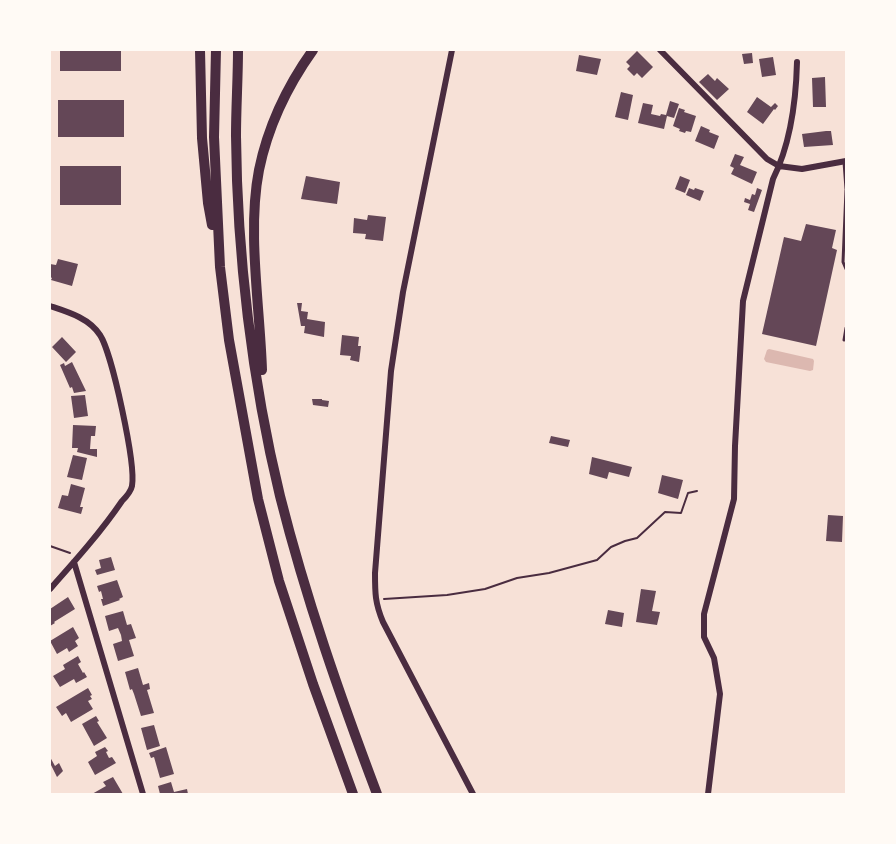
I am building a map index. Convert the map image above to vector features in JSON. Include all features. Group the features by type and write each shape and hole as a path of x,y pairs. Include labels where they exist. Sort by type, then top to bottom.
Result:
{"highway":[{"path":"200,50 202,138 208,203 220,267 229,340 260,510 279,581 353,795"},
{"path":"216,50 214,137 220,267"},
{"path":"238,50 236,135 243,267 264,422 300,572 338,690 377,795"},
{"path":"264,422 255,235 255,205 259,170 278,112 288,90 313,50"}],"street":[{"path":"452,50 405,281 391,371 375,573 377,608 383,622 473,795"},
{"path":"660,50 767,159 779,166 802,169 846,161"},
{"path":"708,795 720,694 714,658 704,637 704,614 735,499 735,446 743,301 773,179 790,129 797,94 797,62"},
{"path":"50,306 76,315 91,324 101,335 110,361 132,459 132,488 50,590"},
{"path":"74,562 143,795"}],"lane":[{"path":"846,161 843,262 846,269"},
{"path":"844,340 846,328"}],"path":[{"path":"376,599 447,595 485,589 517,578 549,573 597,560 611,547 637,538 665,512 681,513 688,493 697,491"},
{"path":"50,546 79,556"}],"shaded area":[{"path":"769,349 813,359 813,370 766,362 764,359"}],"building":[{"path":"60,50 121,50 121,71 60,71"},
{"path":"637,51 653,67 642,78 637,73 634,76 627,69 630,66 626,62"},
{"path":"752,53 753,63 744,64 742,54"},
{"path":"579,55 601,59 597,75 576,71"},
{"path":"773,57 776,75 762,77 759,59"},
{"path":"708,74 715,81 717,78 729,89 717,100 699,82"},
{"path":"825,77 826,107 813,107 812,78"},
{"path":"621,92 633,95 628,120 615,117"},
{"path":"757,97 771,107 775,103 778,106 763,124 747,112"},
{"path":"58,100 124,100 124,137 58,137"},
{"path":"670,101 679,104 674,118 667,116 664,129 638,123 643,103 653,105 651,114 660,116 661,114 666,115"},
{"path":"679,108 696,116 691,132 679,131 680,129 673,126"},
{"path":"701,126 719,136 714,149 695,141"},
{"path":"831,131 833,145 804,147 802,134"},
{"path":"735,154 744,157 740,165 757,172 752,184 731,174 734,168 730,166"},
{"path":"60,166 121,166 121,205 60,205"},
{"path":"306,176 340,182 337,204 301,199"},
{"path":"680,176 690,180 685,193 675,189"},
{"path":"689,188 704,191 700,201 686,195"},
{"path":"757,188 762,190 754,212 748,210 750,204 744,202 745,198 750,200 752,194 755,195"},
{"path":"368,215 386,217 383,241 365,239 366,234 353,233 354,218 367,220"},
{"path":"806,224 836,230 832,248 837,250 816,346 762,334 784,237 801,241"},
{"path":"58,259 78,264 72,286 51,280 50,264 56,265"},
{"path":"297,303 302,303 301,311 308,312 307,319 325,322 324,337 304,333 305,326 301,326"},
{"path":"342,335 359,337 358,346 361,346 359,362 350,360 351,356 340,355"},
{"path":"62,337 76,352 66,362 52,347"},
{"path":"72,362 86,391 74,393 72,387 70,388 60,365 64,363 65,366"},
{"path":"85,395 88,416 74,418 71,396"},
{"path":"312,399 329,401 328,407 313,405"},
{"path":"73,425 96,426 95,436 91,436 90,449 97,449 97,457 77,452 78,448 72,448"},
{"path":"551,436 570,440 568,447 549,443"},
{"path":"73,455 87,458 82,480 67,477"},
{"path":"592,457 632,467 629,477 609,472 607,479 589,474"},
{"path":"662,475 683,480 678,499 658,493"},
{"path":"71,484 85,488 80,507 83,507 81,514 58,508 62,495 68,496"},
{"path":"828,515 843,516 842,542 826,541"},
{"path":"111,557 115,570 97,575 95,570 101,568 99,560"},
{"path":"117,580 123,597 103,606 101,591 99,592 97,586"},
{"path":"641,589 656,591 652,611 660,612 657,625 636,622"},
{"path":"68,597 75,609 50,626 50,609"},
{"path":"608,610 624,613 622,627 605,624"},
{"path":"123,611 127,625 131,624 136,638 129,640 134,656 118,661 113,644 122,641 121,635 118,628 109,631 105,616"},
{"path":"73,627 79,638 75,641 78,646 69,652 67,648 57,654 50,641"},
{"path":"78,656 81,662 78,664 87,677 76,683 74,679 60,687 53,676 65,669 63,665"},
{"path":"138,668 143,685 149,683 150,689 147,690 154,713 141,716 125,672"},
{"path":"88,688 92,699 88,701 93,709 71,722 66,713 62,716 56,707"},
{"path":"96,716 107,738 94,746 82,724"},
{"path":"154,725 160,746 147,750 141,728"},
{"path":"105,747 109,758 112,757 116,763 95,775 88,762 97,756 95,752"},
{"path":"166,747 174,774 160,778 154,757 151,758 149,753"},
{"path":"50,757 55,766 59,763 63,771 57,777 50,763"},
{"path":"113,777 123,794 92,794 106,786 103,782"},
{"path":"171,782 174,792 187,789 188,794 160,794 158,786"}]}
